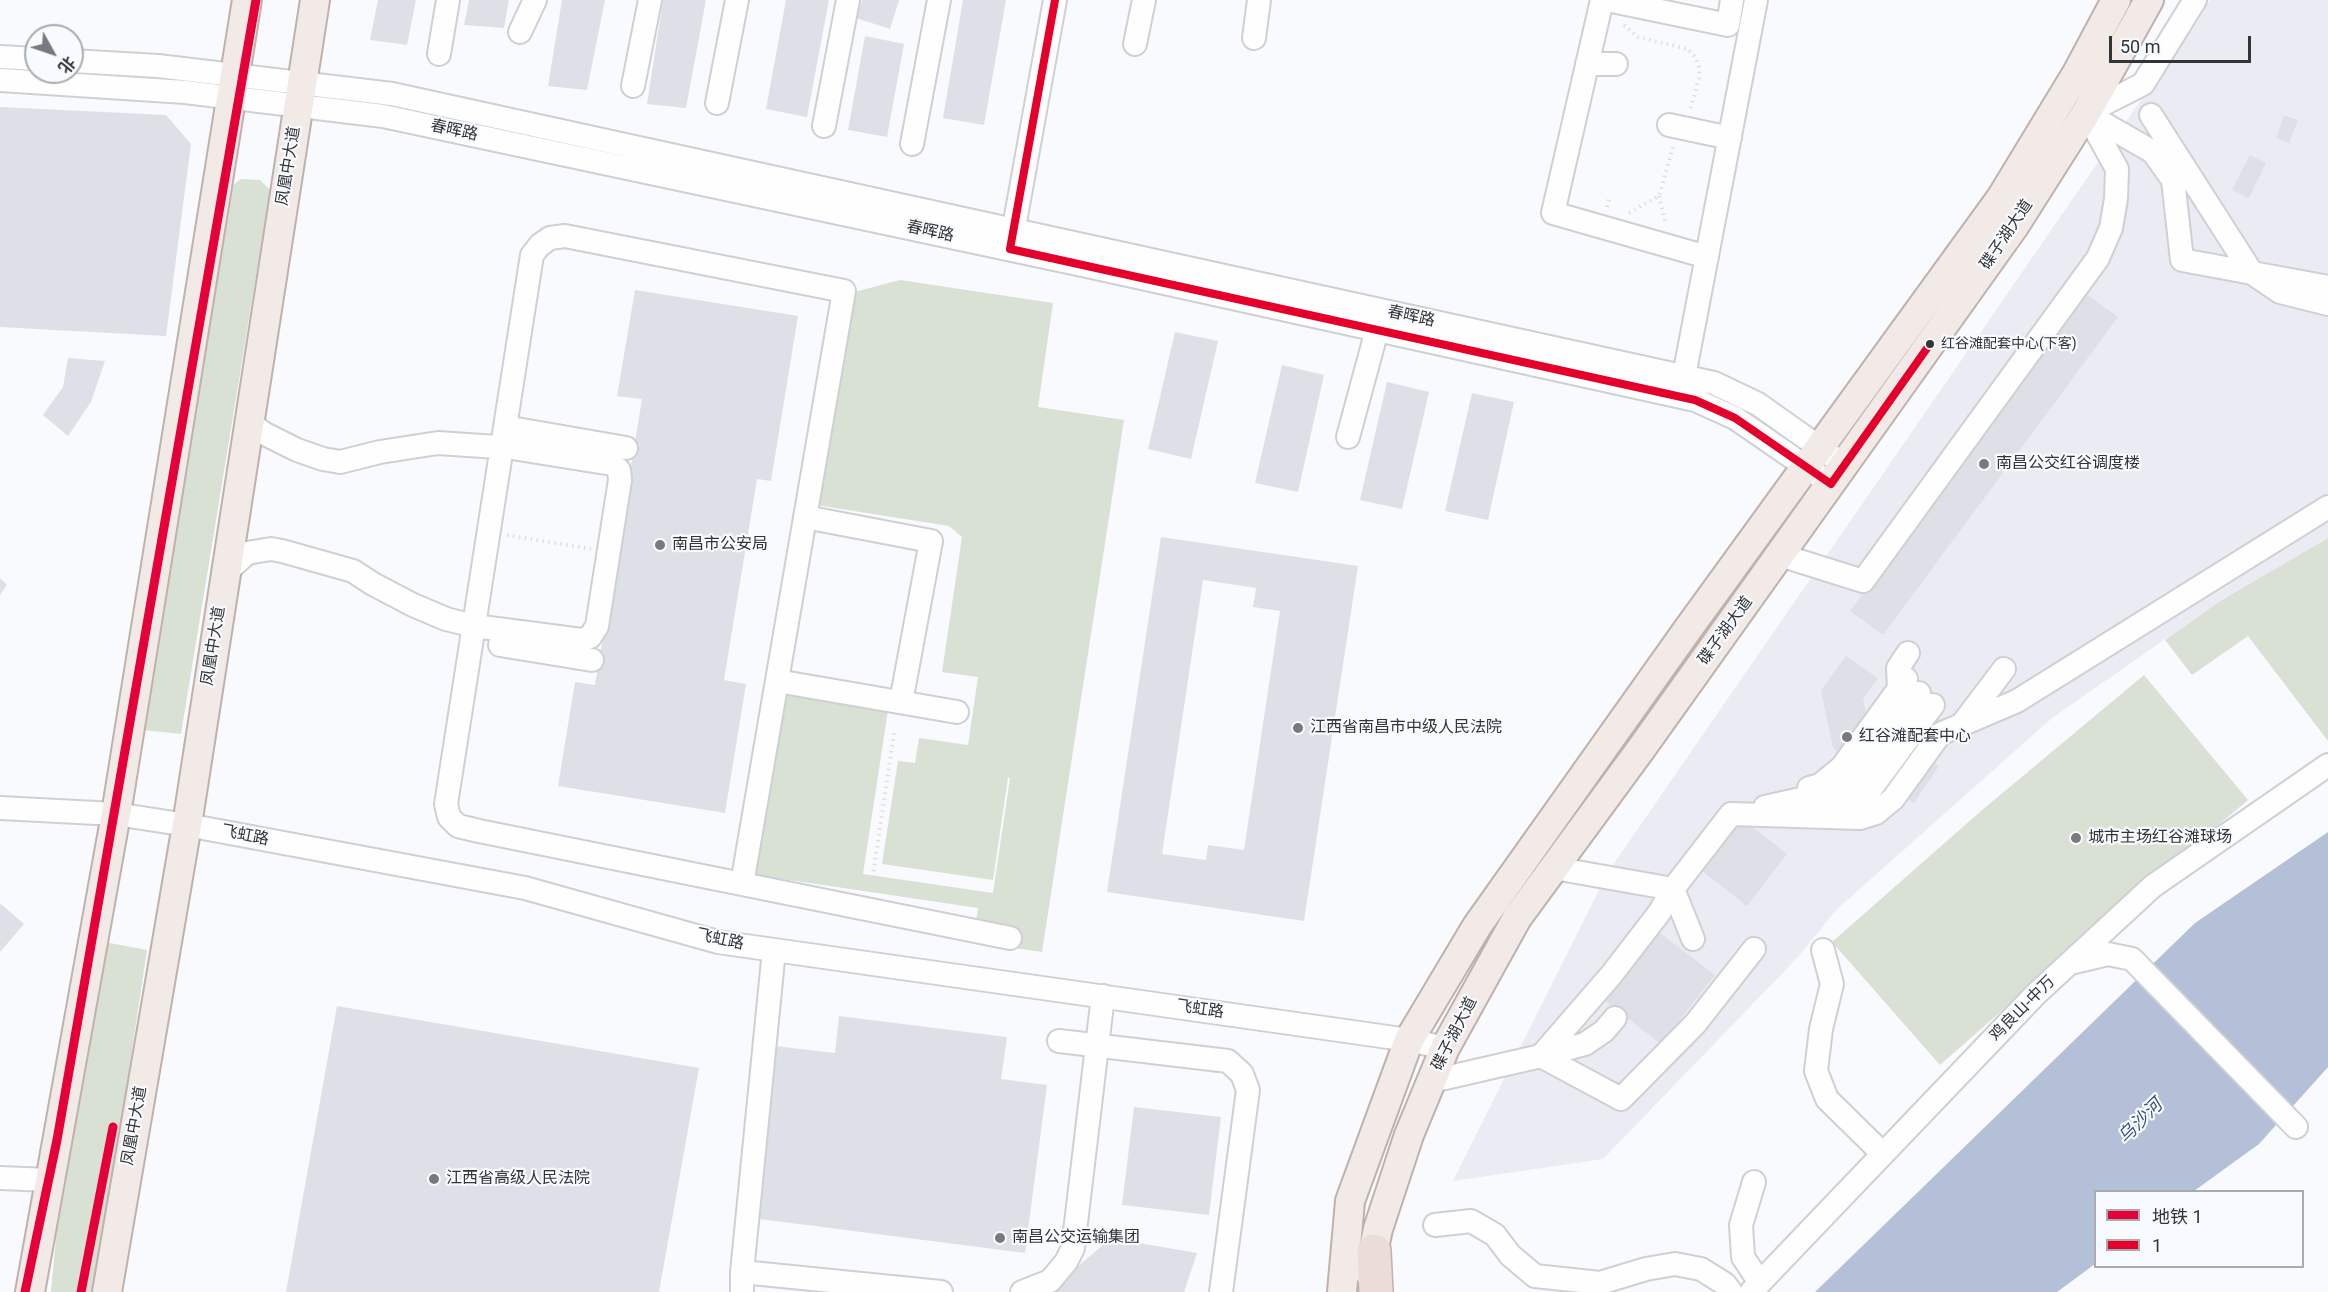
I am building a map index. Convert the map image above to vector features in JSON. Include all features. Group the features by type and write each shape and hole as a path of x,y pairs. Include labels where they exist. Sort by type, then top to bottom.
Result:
{"highway":[{"path":"1374,1251 1376,1292"}],"main road":[{"path":"30,1292 116,814 247,0"},
{"name":"凤凰中大道","path":"107,1292 187,825 315,0"},
{"name":"碟子湖大道","path":"1342,1292 1350,1201 1409,1040 1477,926 2001,198 2077,73 2116,0"},
{"name":"碟子湖大道","path":"1365,1292 1378,1229 1409,1135 1445,1048 1517,918 1780,555 2014,225 2086,113 2150,0"}],"street":[{"path":"439,54 448,0"},
{"path":"520,32 535,0"},
{"path":"633,86 650,0"},
{"path":"717,103 737,0"},
{"path":"824,126 848,0"},
{"path":"912,144 939,0"},
{"path":"1012,239 1055,0"},
{"path":"1135,44 1143,0"},
{"path":"1254,38 1259,0"},
{"path":"1602,0 1553,213 1707,257"},
{"path":"1607,0 1728,25 1732,0"},
{"path":"1684,376 1756,0"},
{"path":"2086,113 2143,84 2195,0"},
{"path":"0,57 24,58"},
{"name":"春晖路","path":"84,62 158,66 234,86 300,94 383,116 1012,239 1684,376 1714,383 1758,404 1813,457"},
{"path":"1587,64 1616,64"},
{"name":"春晖路","path":"0,80 151,89 234,86"},
{"path":"2086,113 2153,152 2173,180 2182,260 2328,287"},
{"path":"1780,555 1863,581 2098,258 2111,228 2116,199 2117,169 2086,113"},
{"path":"2151,115 2252,273 2280,292 2328,304"},
{"path":"1669,125 1730,138"},
{"path":"742,884 844,291 565,236 550,238 532,255 506,441 488,532 478,632 446,804 449,817 458,825 742,884 868,910 1010,938"},
{"name":"春晖路","path":"1012,239 1377,330 1695,400 1813,457 1838,474"},
{"path":"1347,437 1377,330"},
{"path":"249,421 263,433 297,450 340,462 380,452 438,443 506,441 626,448"},
{"path":"478,632 582,640 590,637 597,626 620,480 619,470 612,464 506,441"},
{"path":"1731,814 1860,818 1876,813 1893,799 1940,734 2017,700 2328,507"},
{"path":"805,518 931,541 901,702"},
{"path":"226,572 247,553 271,549 282,551 353,571 413,605 478,632 592,660"},
{"path":"1908,653 1898,669 1914,691"},
{"path":"1963,724 2004,669"},
{"path":"777,681 957,712"},
{"path":"1731,814 1854,801 1867,794 1914,691"},
{"path":"1541,1056 1612,974 1731,814 1820,785 1842,767 1914,691"},
{"name":"鸡良山-中万","path":"1755,1287 2036,994 2153,885 2328,765"},
{"name":"飞虹路","path":"0,808 116,814 187,825 525,888 718,942 1409,1040 1445,1048"},
{"path":"1554,868 1673,889"},
{"path":"1673,889 1693,939"},
{"path":"1541,1056 1621,1099 1695,1024 1754,949"},
{"path":"774,950 742,1282 941,1292"},
{"path":"1823,950 1832,984 1821,1029 1816,1071 1827,1098 1883,1154"},
{"path":"2069,964 2108,954 2132,959 2296,1127"},
{"path":"1022,1292 1050,1281 1066,1262 1073,1248 1103,996"},
{"path":"1432,1080 1585,1044 1604,1031 1615,1018"},
{"path":"1059,1041 1228,1061 1242,1074 1248,1090 1221,1292"},
{"path":"0,1178 50,1180"},
{"path":"1754,1182 1741,1225 1743,1257 1755,1287"},
{"path":"1435,1225 1471,1221 1495,1235 1510,1255 1535,1276 1616,1285 1646,1269 1675,1264 1701,1269 1725,1284 1731,1292"}],"path":[{"path":"1659,196 1671,247"},
{"path":"488,532 566,545"},
{"path":"868,910 894,733"},
{"path":"1075,1229 1142,1234"}],"shaded area":[{"name":"红谷滩配套中心","path":"2210,0 2328,0 2328,538 2220,601 2052,718 1836,910 1799,956 1603,1159 1453,1181 1608,872"},
{"path":"241,179 260,180 270,190 181,734 143,730 229,188"},
{"path":"900,280 1053,303 1038,407 1124,420 1042,952 973,942 978,908 749,874 776,693 888,710 863,874 993,893 1010,778 1008,778 993,880 882,864 898,761 915,763 919,738 968,745 978,677 942,672 962,537 949,526 816,505 851,293"},
{"path":"2328,538 2328,741 2248,636 2192,675 2165,640 2220,601"},
{"path":"2144,675 2248,800 2089,934 1940,1065 1832,942 1981,811"},
{"path":"104,942 147,950 106,1224 95,1292 51,1292 57,1226"}],"water":[{"name":"乌沙河","path":"2328,832 2328,1067 2259,1144 2195,1190 2094,1190 2094,1265 2057,1292 1815,1292 2195,923"}],"building":[{"path":"378,0 416,0 407,45 370,40"},
{"path":"469,0 509,0 504,28 464,25"},
{"path":"562,0 605,0 587,90 548,86"},
{"path":"663,0 706,0 686,108 647,104"},
{"path":"786,0 829,0 807,117 766,109"},
{"path":"862,0 899,0 890,29 856,18"},
{"path":"963,0 1006,0 984,125 943,118"},
{"path":"865,36 904,44 887,137 848,130"},
{"path":"0,107 166,115 191,144 166,336 0,327"},
{"path":"2284,115 2298,120 2289,143 2276,138"},
{"path":"2250,155 2266,163 2249,198 2232,190"},
{"path":"635,290 798,316 771,481 757,479 724,680 746,684 725,813 558,786 575,682 595,685 642,399 617,396"},
{"name":"南昌公交红谷调度楼","path":"2085,293 2118,317 1883,635 1850,611"},
{"path":"1175,332 1218,341 1191,459 1148,449"},
{"path":"68,358 105,361 91,402 68,436 43,415 63,387"},
{"path":"1282,365 1324,375 1298,492 1255,483"},
{"path":"1387,382 1429,392 1402,509 1360,500"},
{"path":"1472,393 1514,402 1488,520 1445,511"},
{"name":"江西省南昌市中级人民法院","path":"1161,537 1358,566 1304,921 1107,892","holes":["1203,580 1256,588 1253,607 1280,611 1244,850 1208,845 1206,860 1162,854"]},
{"path":"0,578 7,585 0,595"},
{"path":"1846,656 1878,678 1863,699 1867,717 1939,766 1914,803 1833,748 1821,690"},
{"path":"1741,818 1787,854 1747,906 1701,870"},
{"path":"1,904 24,924 0,952 0,906"},
{"path":"1656,930 1715,975 1661,1044 1603,999"},
{"path":"337,1006 699,1068 659,1292 286,1292"},
{"path":"839,1016 1007,1037 1001,1079 1047,1085 1025,1253 752,1218 775,1046 835,1053"},
{"path":"1134,1107 1221,1117 1209,1215 1122,1205"},
{"path":"1111,1238 1197,1253 1184,1292 1048,1292"}],"metro line":[{"name":"1","path":"25,1292 57,1140 256,0"},
{"name":"1","path":"81,1292 113,1127"}],"transit line":[{"name":"1","path":"1055,0 1010,249 1695,400 1735,418 1831,484 1930,344"}],"place":[{"name":"红谷滩配套中心(下客)","path":"1930,344"},
{"name":"南昌公交红谷调度楼","path":"1984,464"},
{"name":"南昌市公安局","path":"660,545"},
{"name":"江西省南昌市中级人民法院","path":"1298,728"},
{"name":"红谷滩配套中心","path":"1847,737"},
{"name":"城市主场红谷滩球场","path":"2076,838"},
{"name":"江西省高级人民法院","path":"434,1179"},
{"name":"南昌公交运输集团","path":"1000,1238"}]}
